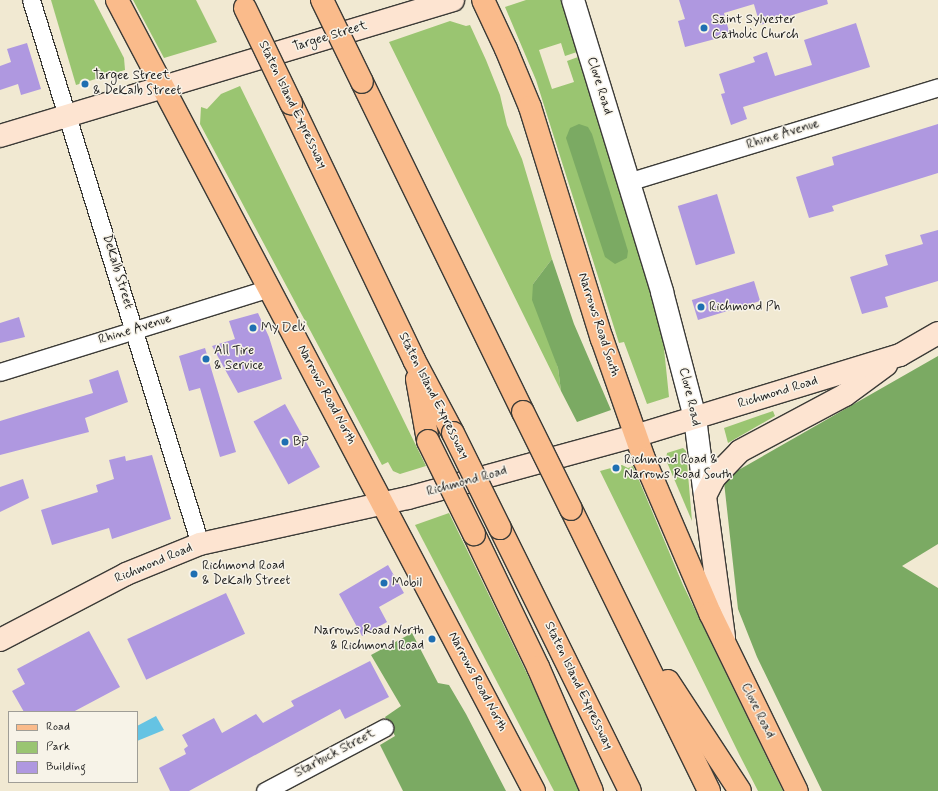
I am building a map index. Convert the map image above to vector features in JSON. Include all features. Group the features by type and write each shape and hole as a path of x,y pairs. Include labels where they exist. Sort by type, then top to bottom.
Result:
{"main road":[{"name":"Narrows Road North","path":"116,0 534,791"},
{"path":"322,0 709,791"},
{"name":"Targee Street","path":"0,136 453,0"},
{"name":"Narrows Road South","path":"483,0 506,49 530,107 602,339 635,436 666,516 726,646"},
{"name":"Staten Island Expressway","path":"243,4 414,360 453,434 630,791"},
{"name":"Richmond Road","path":"0,640 126,574 200,544 383,503 635,436 900,355 938,333"},
{"path":"705,496 720,470 740,451 845,395 900,355"},
{"path":"414,360 428,440 538,667 592,791"},
{"name":"Clove Road","path":"705,496 726,646 797,791"},
{"path":"619,607 740,791"}],"street":[{"name":"DeKalb Street","path":"31,0 69,116 200,544"},
{"name":"Clove Road","path":"573,0 662,292 695,418 705,496"},
{"name":"Rhine Avenue","path":"628,182 938,87"},
{"name":"Rhine Avenue","path":"0,372 269,288"},
{"name":"Starbuck Street","path":"265,791 384,728"}],"green space":[{"path":"51,0 94,0 124,58 125,70 76,85"},
{"path":"133,0 196,0 217,42 164,58"},
{"path":"526,0 561,0 577,52 565,56 561,43 539,50 552,89 574,82 567,61 578,57 662,329 669,397 647,404 624,342 619,343 536,80 505,7"},
{"path":"450,21 466,26 470,25 486,60 500,95 507,125 522,159 552,259 533,284 558,368 561,391 389,42"},
{"path":"240,86 426,466 400,474 393,471 388,462 382,465 200,124 201,107 207,109 221,94"},
{"path":"579,124 588,127 592,134 628,251 627,258 615,264 605,257 566,138 570,128"},
{"path":"552,259 574,324 611,410 577,422 561,391 558,368 532,300 533,284"},
{"path":"938,356 938,544 902,566 938,588 938,791 822,791 757,657 738,609 724,482 728,476"},
{"path":"773,411 775,416 728,443 724,428"},
{"path":"683,448 686,451 692,521 666,460 667,453"},
{"path":"622,465 628,468 633,466 683,585 783,791 758,791 739,754 600,471"},
{"path":"449,513 534,688 580,791 554,791 415,525"},
{"path":"412,633 438,683 449,685 466,714 506,791 403,791 380,745 395,736 385,717 401,706 371,655"}],"water":[{"path":"156,716 164,730 138,741 138,725"}],"building":[{"path":"679,0 827,0 828,4 760,25 754,4 724,13 730,35 685,47 678,21 685,19"},
{"path":"856,23 870,67 743,107 747,119 731,125 721,94 725,93 719,74 755,62 753,57 767,52 775,76 812,65 804,40"},
{"path":"27,43 41,89 21,95 18,84 0,90 0,66 11,62 7,49"},
{"path":"938,124 938,173 832,206 834,211 809,218 796,177 834,165 832,157"},
{"path":"717,194 735,253 696,265 678,206"},
{"path":"938,230 938,281 885,297 888,307 862,314 850,277 888,265 885,255 923,244 920,235"},
{"path":"754,281 760,301 698,320 692,300"},
{"path":"258,313 269,337 282,379 238,393 212,346 235,339 229,321"},
{"path":"19,317 25,337 0,343 0,323"},
{"path":"205,348 236,452 220,457 200,388 189,391 179,356"},
{"path":"118,370 128,402 85,418 89,432 0,455 0,421 93,393 89,380"},
{"path":"285,404 320,467 288,484 254,421"},
{"path":"152,455 171,519 112,539 109,528 52,545 41,510 98,492 96,485 114,479 109,460 125,456 126,461"},
{"path":"23,479 29,498 0,512 0,487"},
{"path":"388,565 404,593 379,607 387,622 362,636 339,594"},
{"path":"226,593 245,634 146,680 127,639"},
{"path":"89,631 120,687 75,711 23,711 12,691 25,684 17,669"},
{"path":"370,661 389,697 345,719 340,709 189,791 170,791 159,768 186,754 184,749 188,746 182,735 214,718 222,733 256,714 263,723 294,706 291,701"}],"place":[{"name":"Saint Sylvester Catholic Church","path":"704,28"},
{"name":"Targee Street & DeKalb Street","path":"85,84"},
{"name":"Richmond Ph","path":"701,307"},
{"name":"My Deli","path":"253,328"},
{"name":"All Tire & Service","path":"206,359"},
{"name":"BP","path":"285,442"},
{"name":"Richmond Road & Narrows Road South","path":"616,468"},
{"name":"Richmond Road & DeKalb Street","path":"194,574"},
{"name":"Mobil","path":"384,583"},
{"name":"Narrows Road North & Richmond Road","path":"432,639"}]}
